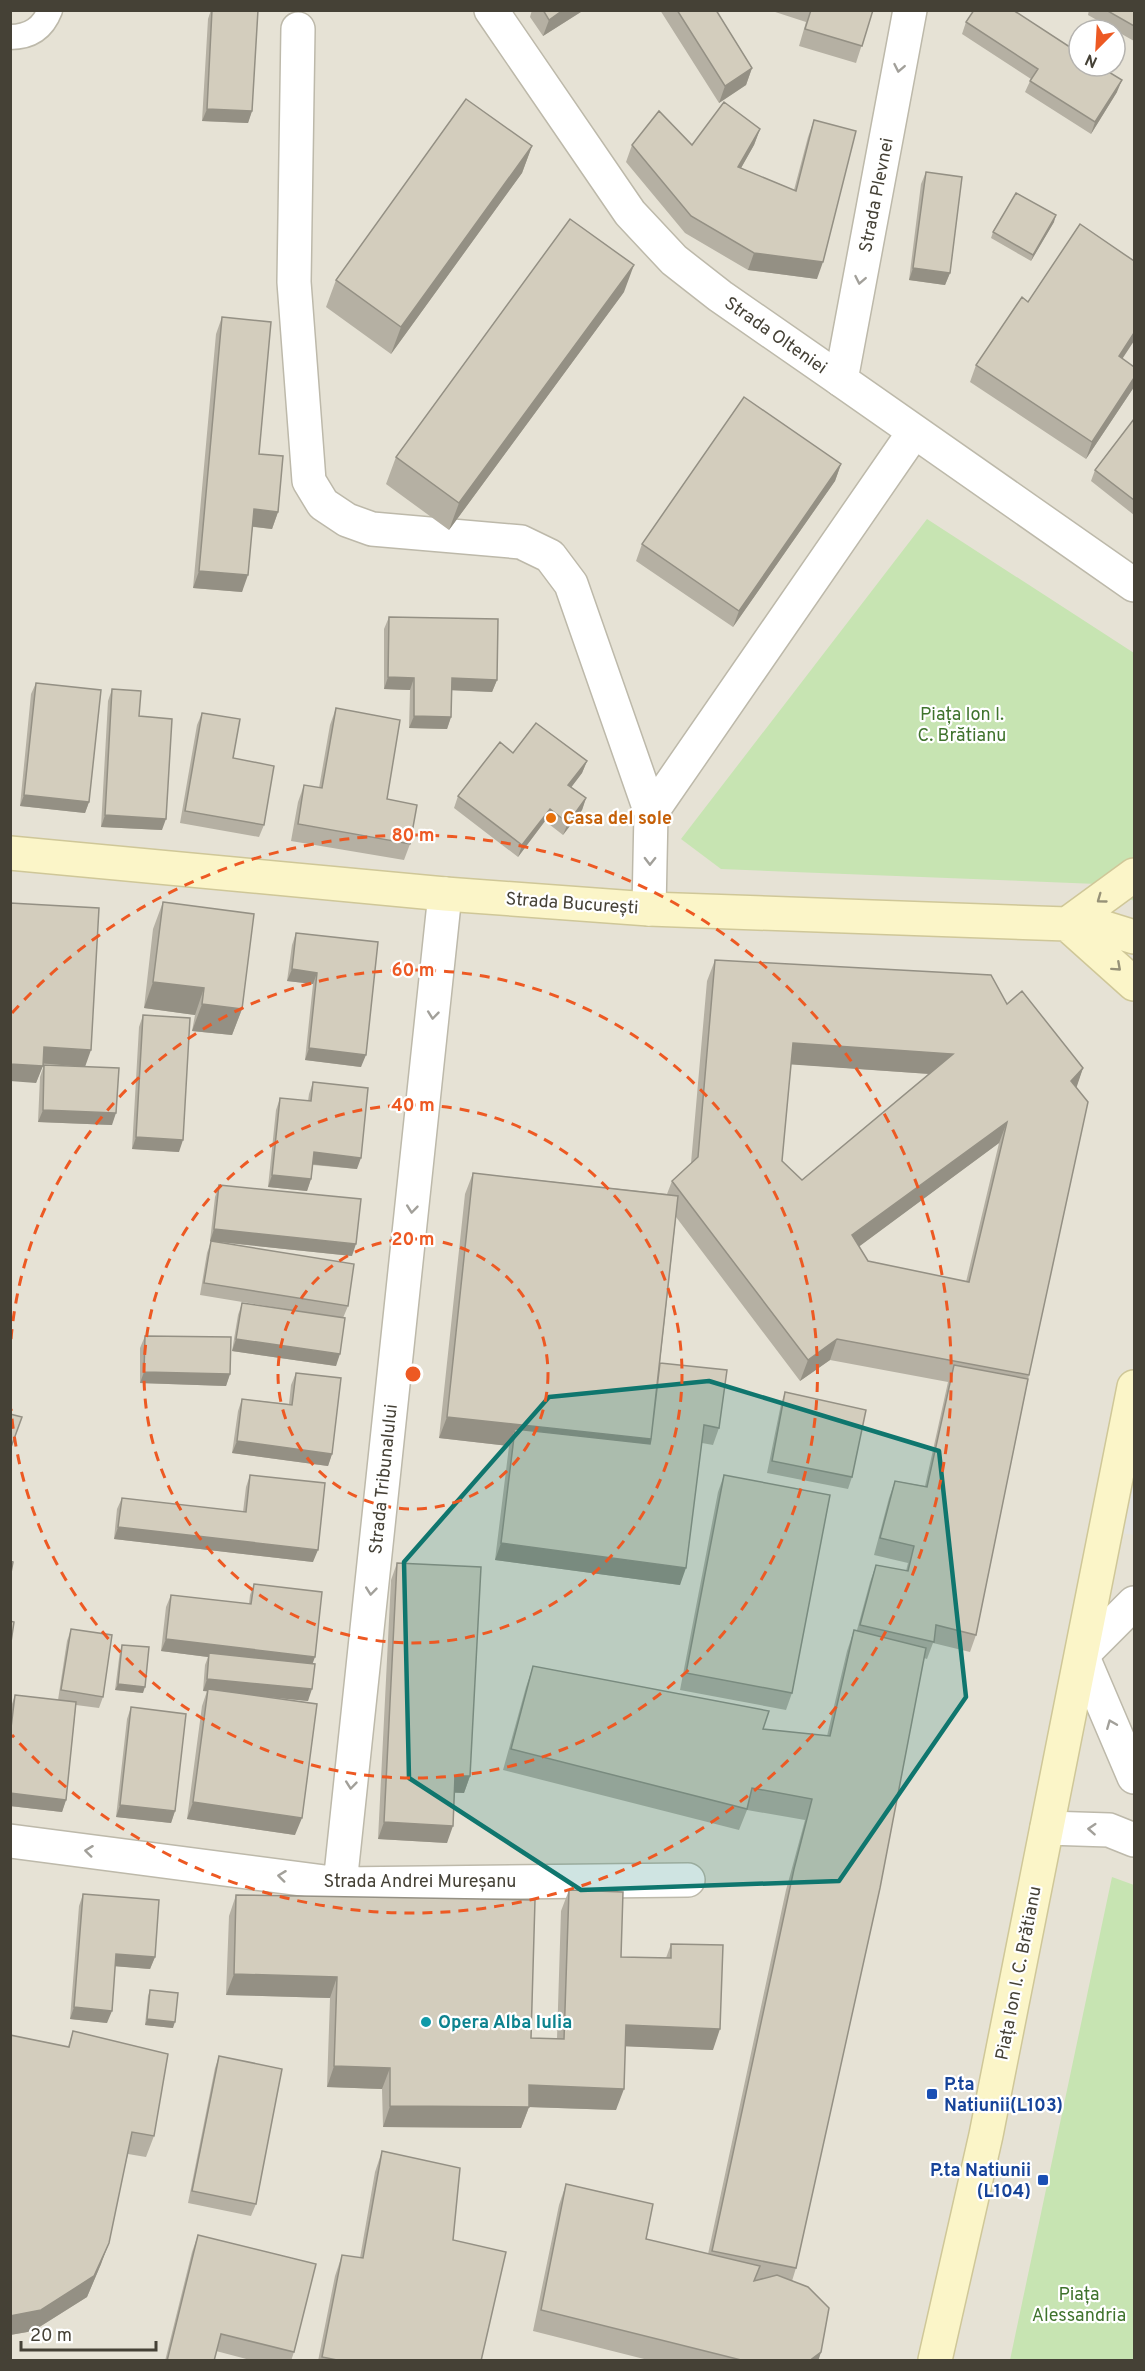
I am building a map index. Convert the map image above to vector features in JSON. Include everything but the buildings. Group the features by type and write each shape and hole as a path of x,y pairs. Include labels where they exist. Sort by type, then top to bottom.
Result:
{"main road":[{"name":"Strada București","path":"10,853 445,894 649,909 1067,924 1105,928 1134,938"},
{"path":"1134,875 1067,924 1134,984"},
{"name":"Piața Ion I. C. Brătianu","path":"935,2361 986,2134 1134,1387"}],"street":[{"name":"Strada Olteniei","path":"491,10 630,213 674,260 720,296 1134,585"},
{"name":"Strada Plevnei","path":"841,380 910,10"},
{"path":"298,29 294,282 309,482 323,504 347,520 372,529 521,542 550,556 571,584 651,813 649,909"},
{"path":"651,813 914,432"},
{"name":"Strada Tribunalului","path":"340,1884 445,894"},
{"path":"1132,1770 1082,1655 1134,1603"},
{"path":"1047,1828 1109,1830 1134,1840"},
{"name":"Strada Andrei Mureșanu","path":"10,1841 340,1884 688,1880"}],"lane":[{"path":"10,37 31,33 40,28 50,10"}],"highlighted area":[{"path":"709,1381 939,1451 966,1697 839,1881 581,1890 409,1778 404,1562 549,1397"}],"shaded area":[{"path":"11,11 1134,11 1134,2360 11,2360"},
{"path":"1134,1387 1134,1535 1106,1531"}],"green space":[{"name":"Piața Ion I. C. Brătianu","path":"927,519 1134,653 1134,901 1097,884 721,869 681,839"},
{"name":"Piața Alessandria","path":"1112,1877 1134,1885 1134,2360 1010,2360"}],"place":[{"name":"Casa del sole","path":"551,818"},
{"name":"Opera Alba Iulia","path":"426,2022"},
{"name":"P.ta Natiunii(L103)","path":"932,2094"},
{"name":"P.ta Natiunii (L104)","path":"1043,2180"}]}
